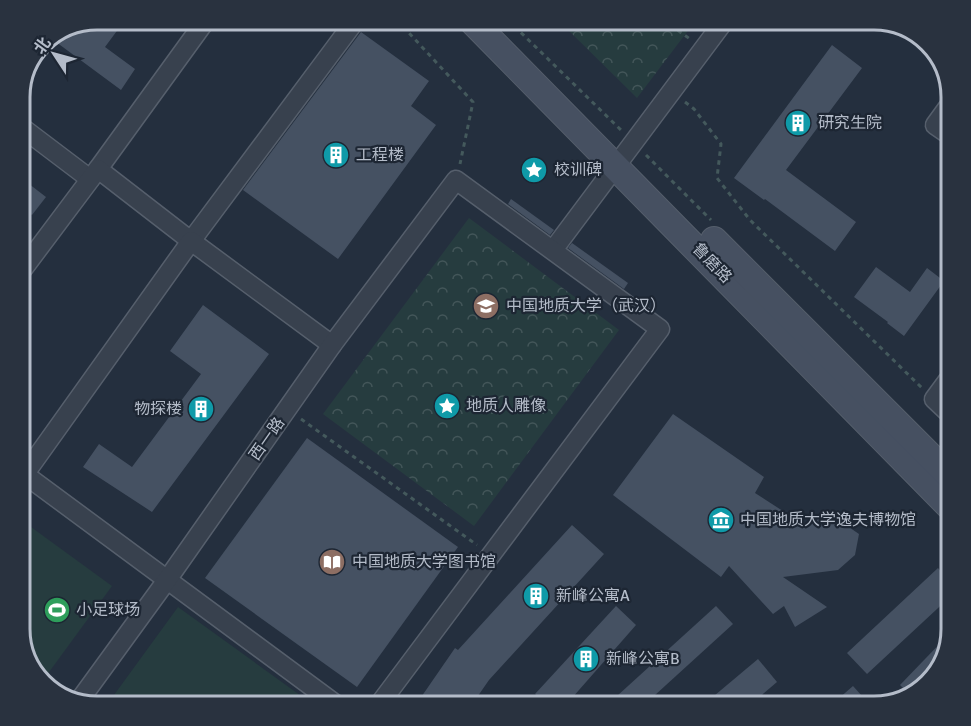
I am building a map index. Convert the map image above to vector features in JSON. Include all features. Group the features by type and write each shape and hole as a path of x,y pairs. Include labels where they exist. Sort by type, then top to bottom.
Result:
{"main road":[{"name":"鲁磨路","path":"482,30 621,160 941,467"},
{"name":"鲁磨路","path":"501,30 621,160 941,497"}],"street":[{"path":"30,260 199,30"},
{"path":"30,462 348,30"},
{"path":"553,250 718,30"},
{"path":"941,117 935,125 941,129"},
{"path":"30,132 191,241 332,345"},
{"path":"385,696 660,329 456,180"},
{"name":"西一路","path":"84,694 332,345 456,180"},
{"path":"941,390 934,399 941,406"},
{"path":"30,479 324,696"}],"path":[{"path":"406,30 473,102 456,180"},
{"path":"678,30 704,49"},
{"path":"672,92 694,109 721,144 717,178 750,220 934,399"},
{"path":"288,410 491,555"}],"green space":[{"path":"568,30 688,30 637,98"},
{"path":"469,218 619,330 474,526 323,414"},
{"name":"小足球场","path":"30,526 112,586 48,674 39,663 30,634"},
{"path":"178,607 301,696 113,696"}],"building":[{"path":"118,30 105,47 135,69 121,90 58,43 84,31"},
{"name":"工程楼","path":"361,32 429,81 411,106 436,125 338,259 243,190"},
{"name":"研究生院","path":"832,45 862,68 786,170 856,222 835,251 734,178"},
{"path":"30,185 46,197 32,215 30,214"},
{"path":"511,199 554,230 550,235 508,204"},
{"path":"572,243 628,283 624,289 568,248"},
{"path":"876,267 910,292 927,268 941,279 941,285 904,336 854,297"},
{"name":"物探楼","path":"203,305 269,354 152,512 83,467 99,444 132,467 201,374 170,351"},
{"name":"中国地质大学逸夫博物馆","path":"673,414 764,477 755,493 803,524 819,519 840,521 859,534 855,555 838,570 783,577 827,607 795,627 784,606 773,614 729,566 721,577 613,495"},
{"name":"中国地质大学图书馆","path":"307,438 458,547 357,687 205,578"},
{"name":"新峰公寓A","path":"572,525 604,554 489,680 478,696 422,696 455,648 458,650"},
{"path":"938,568 941,571 941,605 867,674 847,653"},
{"name":"新峰公寓B","path":"616,606 636,625 574,696 537,696 535,694"},
{"path":"716,606 733,624 654,696 617,696"},
{"path":"938,645 927,670 904,689 900,685"},
{"path":"758,659 777,682 761,696 714,696"},
{"path":"853,686 862,696 842,696"}],"place":[{"name":"研究生院","path":"798,123"},
{"name":"工程楼","path":"336,155"},
{"name":"校训碑","path":"534,170"},
{"name":"中国地质大学（武汉）","path":"486,306"},
{"name":"地质人雕像","path":"447,406"},
{"name":"物探楼","path":"201,409"},
{"name":"中国地质大学逸夫博物馆","path":"721,520"},
{"name":"中国地质大学图书馆","path":"332,562"},
{"name":"新峰公寓A","path":"536,596"},
{"name":"小足球场","path":"57,610"},
{"name":"新峰公寓B","path":"586,659"}]}
